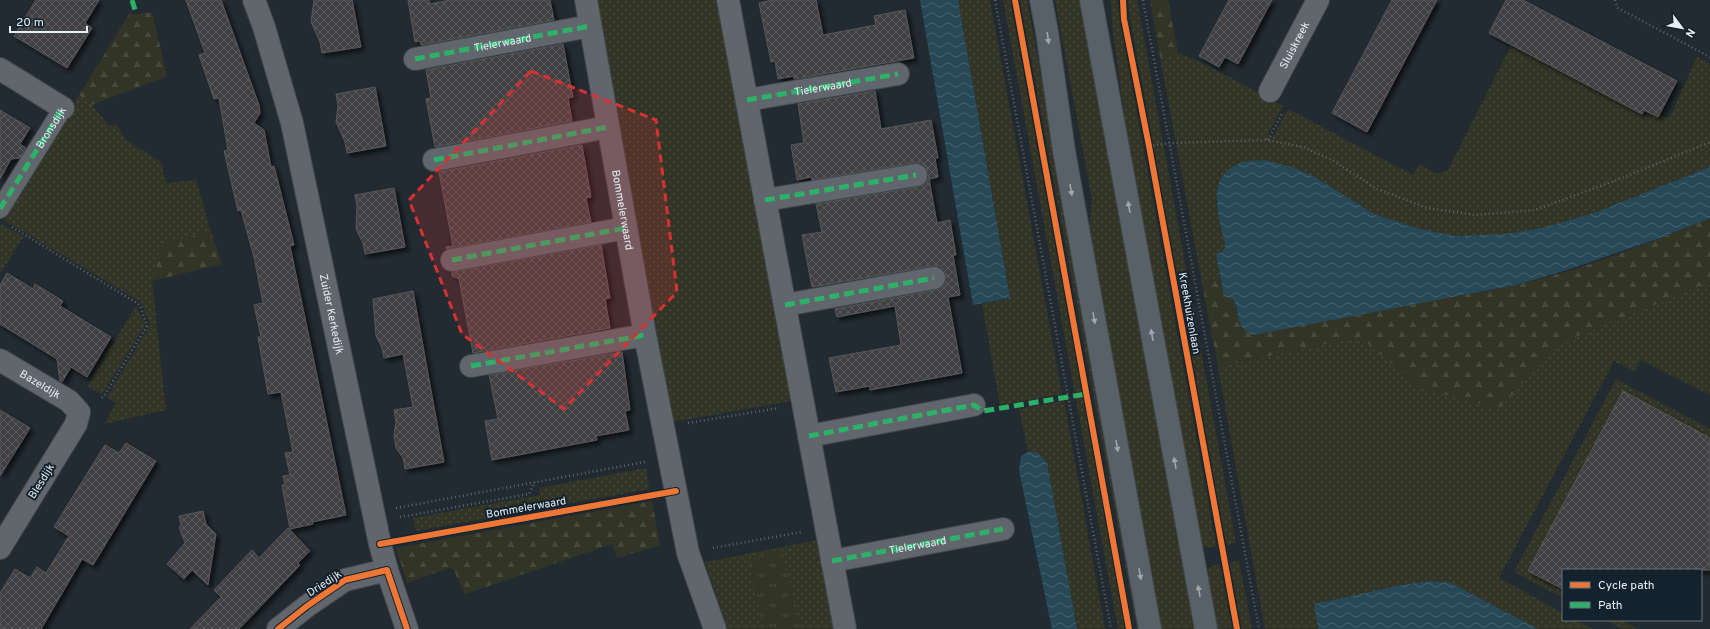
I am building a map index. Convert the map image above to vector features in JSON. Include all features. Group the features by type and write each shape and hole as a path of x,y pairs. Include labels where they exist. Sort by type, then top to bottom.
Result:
{"main road":[{"path":"1041,0 1048,32 1064,151 1150,629"},
{"path":"1091,0 1206,629"}],"street":[{"name":"Zuider Kerkedijk","path":"254,0 264,27 292,123 387,570 407,629"},
{"name":"Bommelerwaard","path":"586,0 645,334 688,552 715,629"},
{"path":"728,0 845,629"},
{"name":"Sluiskreek","path":"1270,91 1318,0"},
{"name":"Tielerwaard","path":"415,59 590,26"},
{"name":"Bronsdijk","path":"0,69 63,108 3,217"},
{"name":"Tielerwaard","path":"747,100 898,74"},
{"path":"434,160 608,127"},
{"path":"765,200 916,175"},
{"path":"452,260 626,228"},
{"path":"785,305 934,278"},
{"path":"471,366 645,334"},
{"name":"Bazeldijk","path":"0,360 70,401 79,412"},
{"path":"809,436 974,405"},
{"name":"Blesdijk","path":"0,548 76,424 79,412"},
{"name":"Tielerwaard","path":"832,561 1003,530"},
{"name":"Driedijk","path":"278,629 307,606 345,580 387,570"}],"path":[{"path":"995,0 1111,629"},
{"path":"1615,0 1618,8 1710,57"},
{"path":"1268,140 1283,112"},
{"path":"1148,139 1150,154"},
{"path":"1149,146 1170,143 1268,140 1303,147 1332,160 1377,189 1427,208 1476,215 1535,210 1622,178 1710,142"},
{"path":"3,217 140,305 148,326 104,396 79,412"},
{"path":"663,428 804,404"},
{"path":"411,505 669,457"},
{"path":"376,521 529,494 535,482"},
{"path":"688,552 826,528"}],"highlighted area":[{"path":"531,71 656,120 677,292 564,409 462,334 409,200"}],"green space":[{"path":"596,0 718,0 791,401 673,422"},
{"path":"958,0 990,0 1062,394 1000,405 982,304 1010,298"},
{"path":"1003,0 1010,0 1125,629 1118,629"},
{"path":"1020,0 1027,0 1143,629 1137,629"},
{"path":"1055,0 1083,0 1198,629 1157,629 1088,243 1092,199"},
{"path":"1111,0 1117,0 1216,545 1215,547 1201,545 1141,236 1112,24"},
{"path":"1128,0 1137,0 1236,543 1228,545 1226,543"},
{"path":"1150,0 1168,0 1178,53 1160,57"},
{"path":"131,11 132,15 152,12 167,76 92,105 79,95"},
{"path":"1514,40 1669,119 1697,57 1710,64 1710,167 1594,213 1546,227 1505,234 1454,236 1417,228 1374,214 1315,177 1292,167 1215,199 1225,245 1223,251 1216,255 1220,278 1202,283 1160,57 1178,53 1207,65 1283,106 1267,136 1273,137 1288,109 1413,175 1419,164 1437,174 1448,170"},
{"path":"79,95 92,105 109,126 116,124 126,140 161,162 166,183 196,180 211,232 163,243 152,281 166,410 104,424 116,403 107,397 150,325 141,302 4,220"},
{"path":"1710,218 1710,282 1559,344 1499,409 1420,388 1360,337 1218,367 1202,283 1220,278 1224,296 1233,299 1240,325 1378,308 1481,292 1540,279 1614,256"},
{"path":"2,224 23,237 0,274 0,227"},
{"path":"211,232 222,264 152,281 163,243"},
{"path":"1710,282 1710,395 1641,360 1634,371 1614,361 1499,578 1562,612 1562,621 1578,621 1593,629 1538,629 1451,583 1431,581 1401,585 1314,604 1318,629 1265,629 1218,367 1360,337 1420,388 1499,409 1559,344"},
{"path":"136,306 145,325 102,394 87,386"},
{"path":"1616,379 1710,429 1710,438 1623,392 1528,571 1562,589 1562,597 1514,572"},
{"path":"1064,401 1105,629 1077,629 1047,462 1036,452 1028,452 1019,409"},
{"path":"646,468 649,489 416,531 413,518 540,495 539,488"},
{"path":"652,501 660,545 617,558 612,544 465,594 452,567 407,583 396,548"},
{"path":"818,540 834,629 728,629 705,562"},
{"path":"782,551 800,627 794,629 764,629 748,559"},
{"path":"1239,560 1252,629 1242,629 1230,564"},
{"path":"1218,564 1220,566 1232,629 1212,629 1206,572 1210,567"},
{"path":"1607,621 1623,621 1638,629 1622,629"}],"water":[{"path":"920,0 958,0 1010,298 973,305"},
{"path":"1264,160 1292,167 1315,177 1374,214 1417,228 1455,236 1505,234 1546,227 1594,213 1710,167 1710,218 1660,238 1567,270 1516,285 1253,335 1247,332 1240,324 1233,299 1224,296 1216,255 1223,251 1225,245 1217,198 1218,186 1222,176 1230,168 1245,161"},
{"path":"1028,452 1036,452 1047,462 1077,629 1052,629 1019,470 1021,457"},
{"path":"1431,581 1451,583 1538,629 1318,629 1314,604 1401,585"}],"building":[{"path":"36,0 99,0 85,23 92,28 67,68 14,36"},
{"path":"186,0 221,0 259,105 260,113 254,123 264,130 271,167 274,166 294,245 290,246 346,515 312,522 313,524 290,529 282,485 285,485 283,476 290,475 285,453 293,452 281,392 268,394 258,337 261,337 254,305 263,303 254,257 241,210 238,211 224,151 228,150 219,98 214,99 199,55 205,53"},
{"path":"314,0 352,0 361,47 322,53 320,42 311,22"},
{"path":"408,0 429,0 430,4 450,0 550,0 554,20 421,45 420,41 415,42"},
{"path":"773,0 816,0 823,35 876,25 874,16 905,10 914,58 794,79 794,76 778,79 775,61 771,62 759,3"},
{"path":"1229,0 1272,0 1238,64 1225,57 1219,67 1199,56"},
{"path":"1392,0 1437,0 1367,132 1332,113"},
{"path":"1506,0 1523,0 1677,81 1658,117 1644,110 1642,114 1489,33"},
{"path":"563,44 573,97 568,98 572,121 435,147 426,99 431,98 426,70"},
{"path":"375,87 386,146 347,153 345,142 336,122 338,106 336,94"},
{"path":"875,91 881,129 931,120 938,158 935,158 938,177 929,179 937,223 950,220 956,255 953,255 960,295 948,297 962,373 870,390 870,386 836,392 829,358 901,345 895,306 837,317 835,309 936,290 942,287 946,282 944,270 939,266 932,266 812,287 802,235 822,232 816,204 918,187 924,184 928,179 926,167 921,163 914,163 812,180 811,177 797,180 791,145 804,143 798,104"},
{"path":"0,110 30,128 20,144 26,148 20,158 11,159 0,179"},
{"path":"582,145 591,197 586,198 591,222 446,249 446,247 453,246 439,172"},
{"path":"394,188 405,247 365,254 363,243 356,229 357,206 355,195"},
{"path":"601,245 610,298 605,299 610,328 473,353 459,279 452,276 452,272"},
{"path":"7,273 33,289 35,284 63,301 60,306 111,337 87,377 71,367 62,382 60,381 57,359 0,324 0,285"},
{"path":"413,291 444,462 405,469 403,458 396,448 394,435 396,422 394,410 413,407 403,354 384,358 382,348 376,336 373,299"},
{"path":"622,352 630,410 625,411 629,430 596,436 597,440 492,460 485,421 498,419 489,375"},
{"path":"1623,391 1710,438 1710,570 1562,569 1562,588 1528,571"},
{"path":"0,410 30,428 0,476"},
{"path":"126,443 156,461 93,565 82,559 41,629 0,629 0,593 15,569 30,578 37,567 46,573 69,536 54,527 105,445 119,453"},
{"path":"203,511 206,524 216,534 208,585 192,570 184,579 167,564 185,543 179,527 181,526 179,516"},
{"path":"288,528 310,551 298,563 300,565 239,629 190,629 221,597 214,590 252,550 259,558"}],"marked path":[{"path":"132,0 135,10"},
{"path":"415,59 590,26"},
{"path":"747,100 898,74"},
{"path":"0,209 63,108"},
{"path":"434,160 608,127"},
{"path":"765,200 916,175"},
{"path":"452,260 626,228"},
{"path":"785,305 934,278"},
{"path":"471,366 645,335"},
{"path":"809,436 974,405 983,411 1086,394"},
{"path":"832,561 1003,529"}],"cycle path":[{"path":"1015,0 1129,629"},
{"name":"Kreekhuizenlaan","path":"1123,0 1124,19 1149,146 1237,629"},
{"path":"380,544 676,491"},
{"path":"278,629 307,606 345,580 387,570 407,629"}]}
